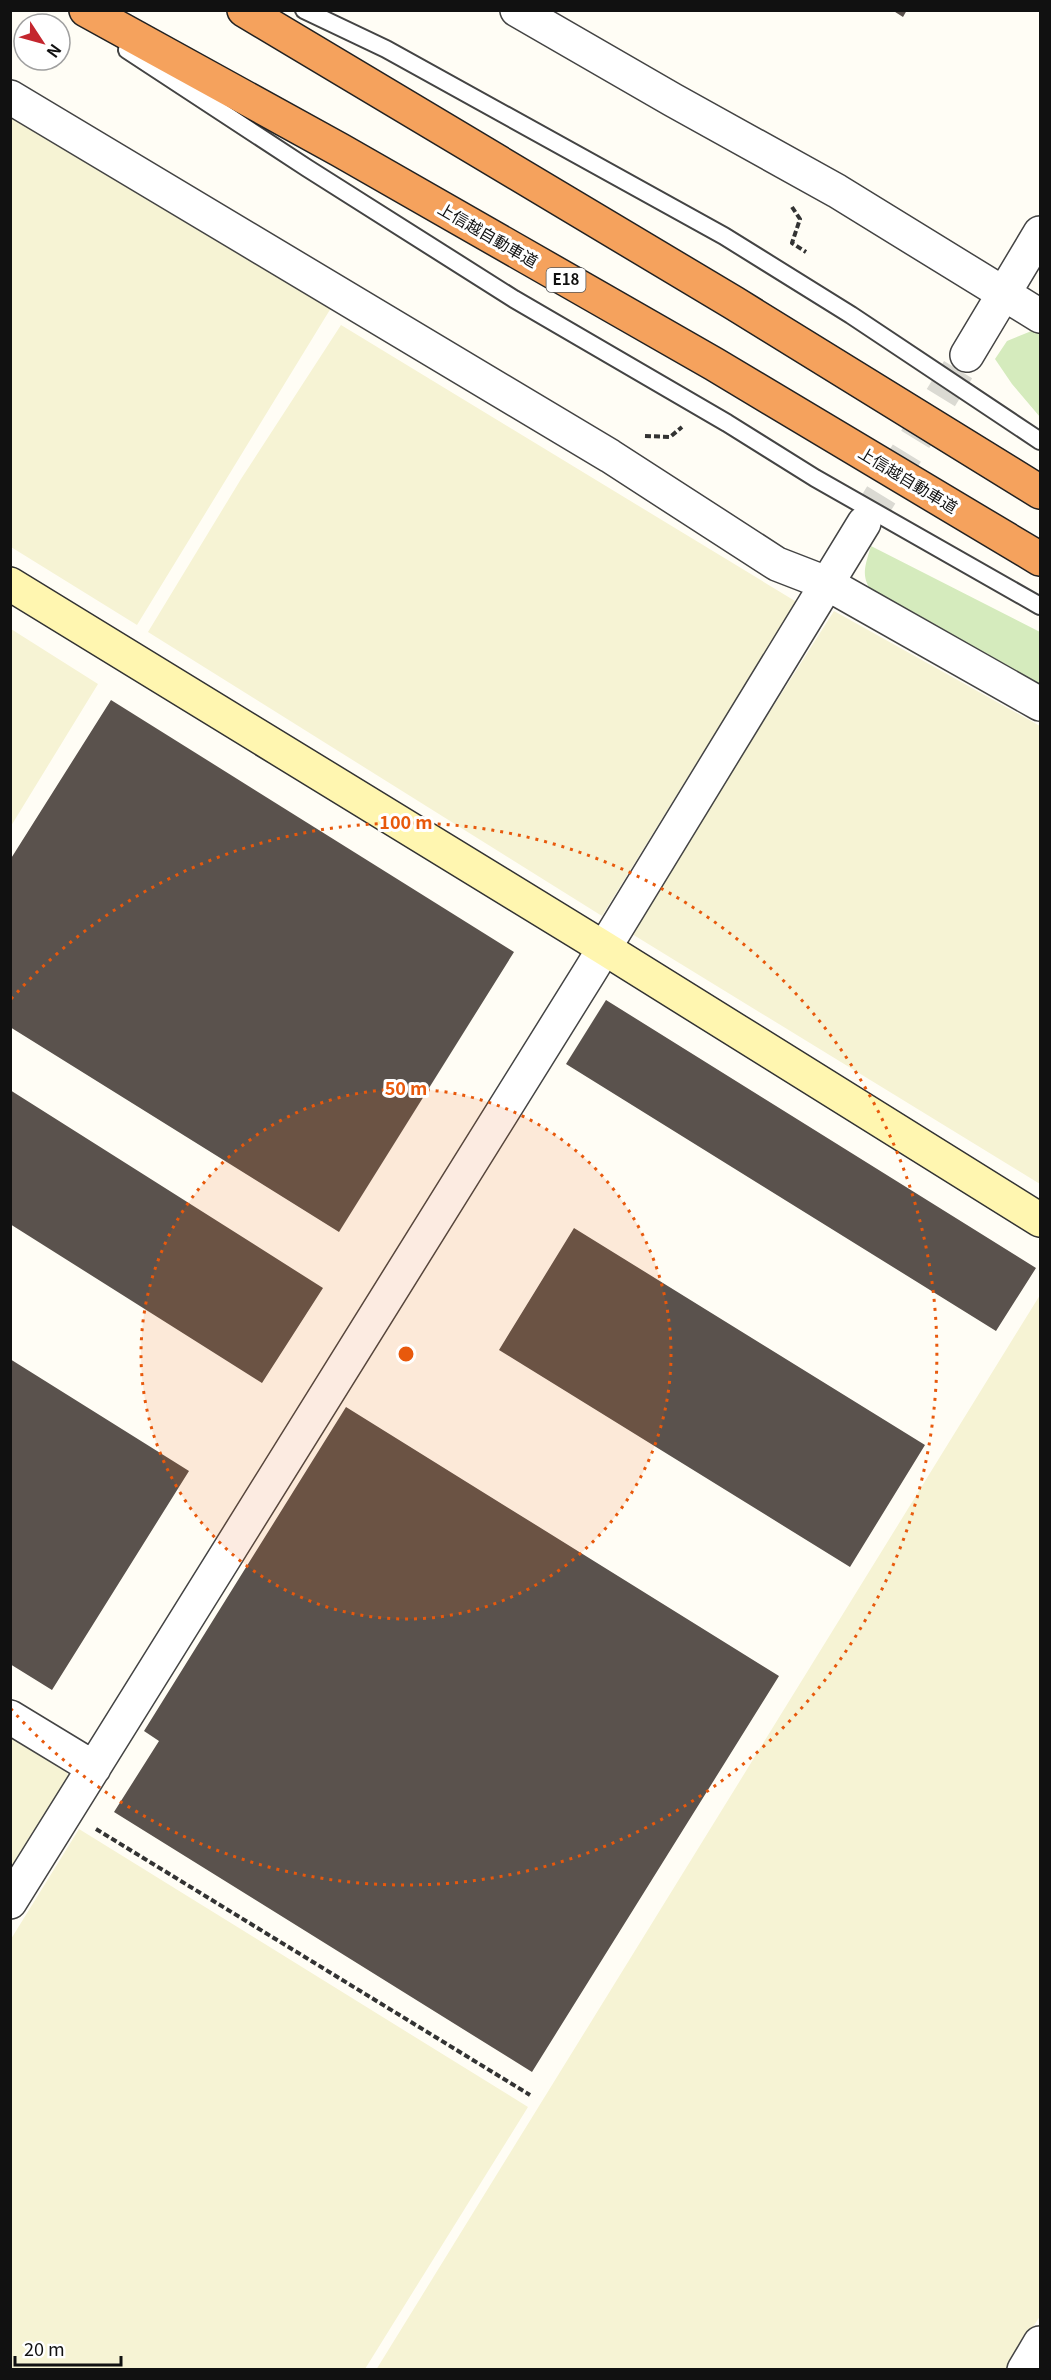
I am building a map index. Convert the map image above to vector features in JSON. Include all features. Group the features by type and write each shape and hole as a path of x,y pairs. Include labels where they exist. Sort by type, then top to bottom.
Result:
{"highway":[{"name":"上信越自動車道","path":"86,10 340,150 714,364 1041,559"},
{"path":"244,10 734,303 1041,492"}],"street":[{"path":"517,10 837,191 1041,316"},
{"path":"10,97 610,456 777,564 826,583 1041,705"},
{"path":"967,355 1041,233"},
{"path":"10,1902 604,948 864,523"},
{"path":"10,584 604,948 1041,1220"},
{"path":"10,1717 94,1768"},
{"path":"1024,2370 1041,2343"}],"lane":[{"path":"68,10 307,168 514,298 727,423 815,478 1041,606"},
{"path":"304,10 386,49 724,236 851,315 1041,441"}],"path":[{"path":"610,456 628,435 670,437 685,425"},
{"path":"67,1811 530,2095"}],"shaded area":[{"path":"10,115 331,308 137,625 11,547"},
{"path":"341,325 800,604 697,762 602,916 148,632 241,479"},
{"path":"834,611 1040,726 1040,1184 632,934"},
{"path":"11,629 98,684 11,826"},
{"path":"1040,1295 1040,2316 1007,2369 376,2370"},
{"path":"11,1730 61,1761 69,1777 11,1870"},
{"path":"79,1829 528,2107 365,2369 11,2369 11,1939"}],"green space":[{"path":"1034,330 1040,332 1040,417 1012,384 995,359 1007,341"},
{"path":"871,546 1040,632 1040,690 876,599 865,574"}],"building":[{"path":"892,10 907,10 903,17"},
{"path":"111,700 514,952 339,1232 10,1027 10,860"},
{"path":"606,1000 1036,1268 996,1331 566,1064"},
{"path":"10,1090 323,1288 262,1383 10,1224"},
{"path":"574,1228 925,1445 850,1567 499,1350"},
{"path":"10,1359 189,1471 52,1690 10,1664"},
{"path":"346,1407 779,1676 532,2072 114,1812 159,1741 144,1731"}],"tunnel":[{"path":"864,523 967,355"}]}
